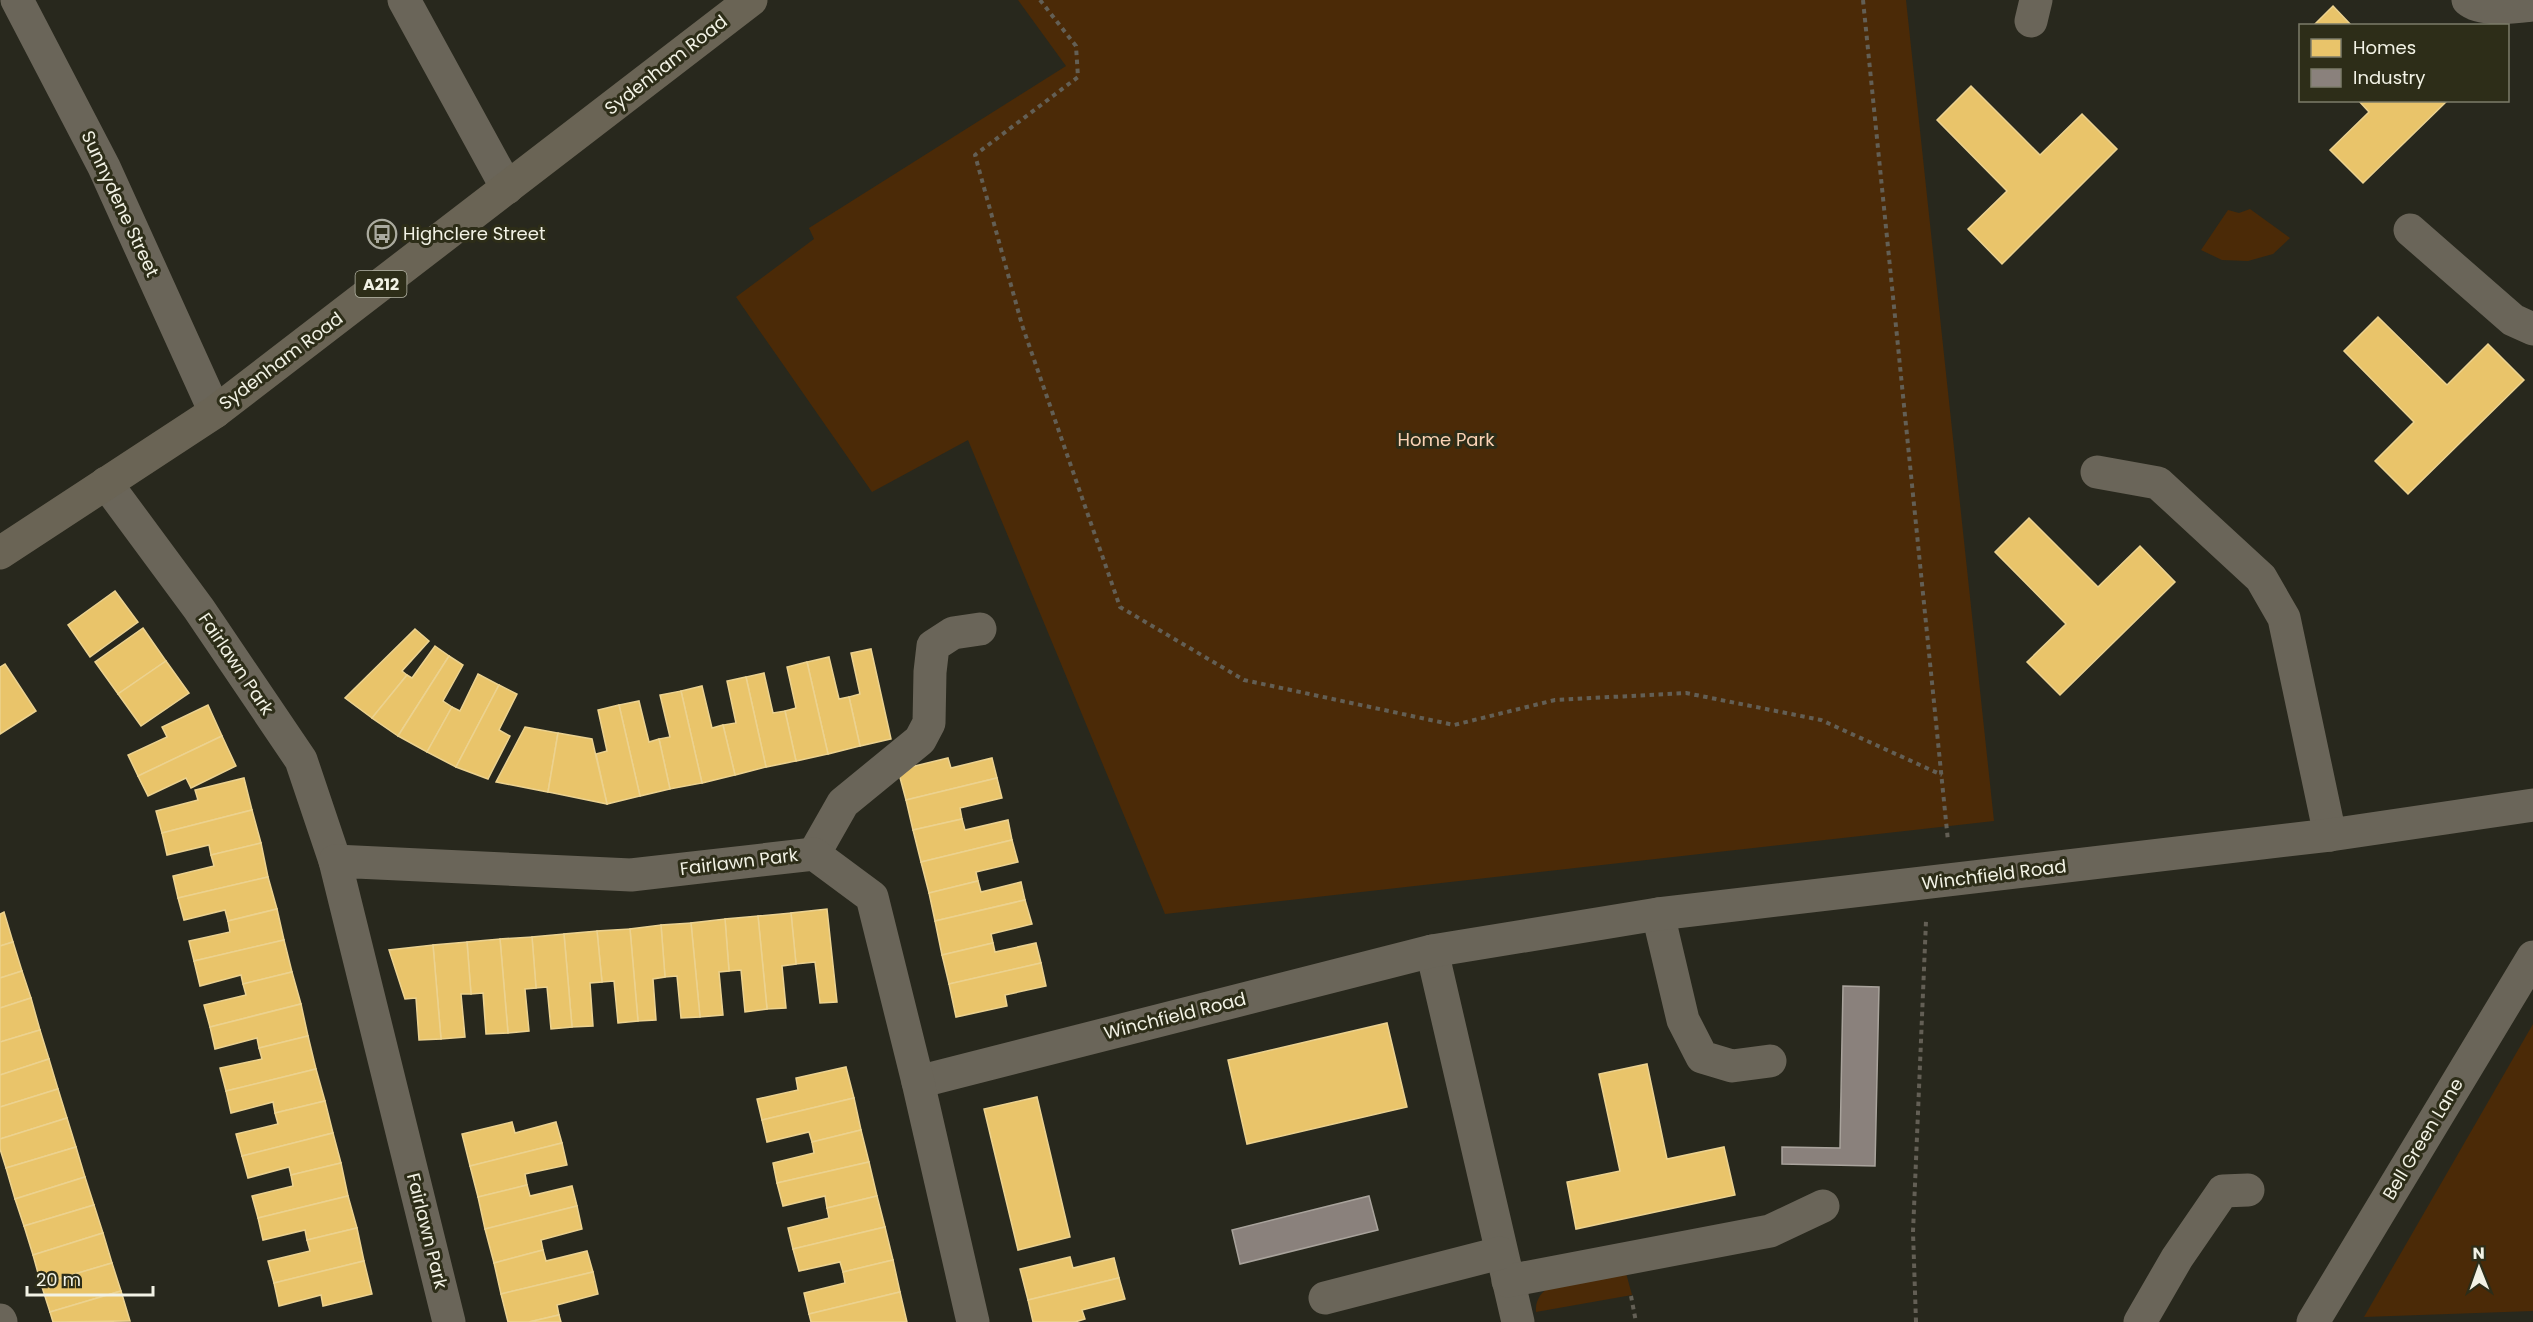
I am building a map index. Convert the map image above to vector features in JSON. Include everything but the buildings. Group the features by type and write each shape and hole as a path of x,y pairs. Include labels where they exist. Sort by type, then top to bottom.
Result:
{"main road":[{"name":"Sydenham Road","path":"0,553 215,412 751,0"}],"street":[{"name":"Sunnydene Street","path":"17,0 104,167 215,412"},
{"path":"404,0 507,188"},
{"path":"2468,0 2472,4 2503,9 2533,5"},
{"path":"2410,230 2514,320 2533,329"},
{"path":"2097,472 2158,483 2261,578 2284,618 2330,835"},
{"name":"Fairlawn Park","path":"106,483 199,609 301,760 335,861 449,1322"},
{"path":"814,854 843,803 920,740 929,723 933,646 953,633 980,628"},
{"name":"Winchfield Road","path":"918,1082 1432,951 1658,914 2330,835 2533,805"},
{"name":"Fairlawn Park","path":"335,861 631,875 814,854 872,897 918,1082 973,1322"},
{"path":"1658,914 1683,1020 1702,1057 1732,1066 1770,1061"},
{"path":"1432,951 1518,1322"},
{"name":"Bell Green Lane","path":"2313,1322 2533,957"},
{"path":"2140,1322 2177,1258 2223,1191 2248,1190"},
{"path":"1325,1298 1504,1267 1770,1231 1823,1206"}],"path":[{"path":"1040,0 1076,46 1078,77 975,155 1022,325 1120,607 1244,680 1454,725 1556,700 1686,693 1821,720 1941,775"},
{"path":"1863,0 1941,775 1940,881 1913,1220 1916,1322"}],"green space":[{"name":"Home Park","path":"1018,0 1906,0 1994,821 1165,914 968,440 872,492 736,297 814,239 809,228 1066,66"},
{"path":"2250,209 2290,238 2273,254 2248,261 2222,260 2201,250 2228,210 2239,213"},
{"path":"2533,1024 2533,1311 2364,1317"},
{"path":"1626,1273 1632,1295 1536,1312 1538,1299 1548,1288 1573,1281"}],"place":[{"name":"Highclere Street","path":"382,234"}]}
